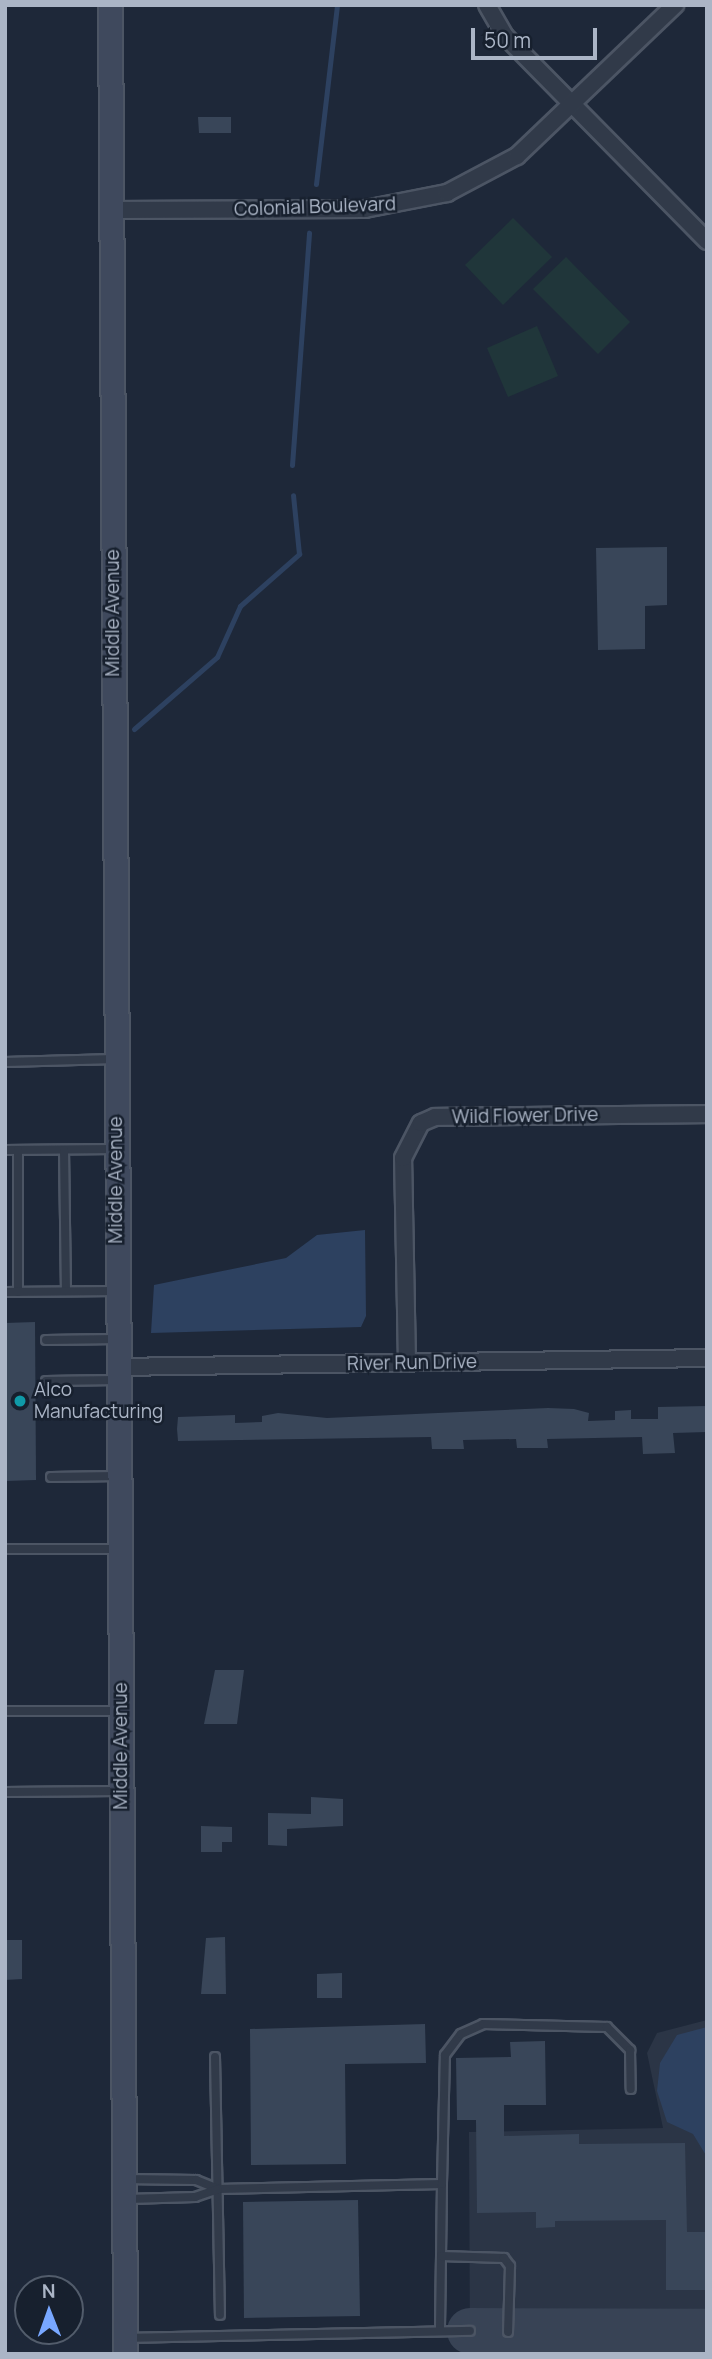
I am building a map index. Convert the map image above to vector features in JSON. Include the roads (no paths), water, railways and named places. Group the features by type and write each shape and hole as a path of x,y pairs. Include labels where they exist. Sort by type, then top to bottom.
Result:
{"street":[{"name":"Middle Avenue","path":"110,5 125,2346"},
{"path":"487,5 505,36 707,242"},
{"name":"Colonial Boulevard","path":"111,210 365,209 427,200 503,166 675,5"},
{"name":"Wild Flower Drive","path":"407,1363 403,1158 421,1123 435,1117 707,1114"},
{"name":"River Run Drive","path":"117,1373 407,1363 707,1358"}],"lane":[{"path":"5,1062 115,1059"},
{"path":"5,1150 116,1149"},
{"path":"18,1150 18,1292"},
{"path":"64,1150 66,1291"},
{"path":"5,1292 117,1291"},
{"path":"46,1340 117,1339"},
{"path":"46,1381 117,1373"},
{"path":"51,1477 118,1476"},
{"path":"5,1549 118,1549"},
{"path":"5,1711 120,1711"},
{"path":"5,1791 121,1791"},
{"path":"440,2330 445,2054 461,2034 483,2024 607,2027 629,2050 632,2089"},
{"path":"215,2057 220,2315"},
{"path":"124,2189 196,2180 218,2189"},
{"path":"124,2189 195,2197 218,2189 442,2184"},
{"path":"441,2256 504,2258 510,2266 508,2332"},
{"path":"125,2346 440,2330 470,2331"}],"water":[{"path":"365,1230 366,1316 361,1327 151,1333 154,1285 286,1258 317,1235"},
{"path":"707,2027 707,2157 693,2134 667,2122 657,2091 660,2063 677,2035"}],"waterway":[{"path":"316,184 337,5"},
{"path":"292,465 309,233"},
{"path":"134,729 217,657 240,606 299,554 293,495"}],"place":[{"name":"Alco Manufacturing","path":"20,1401"}]}
